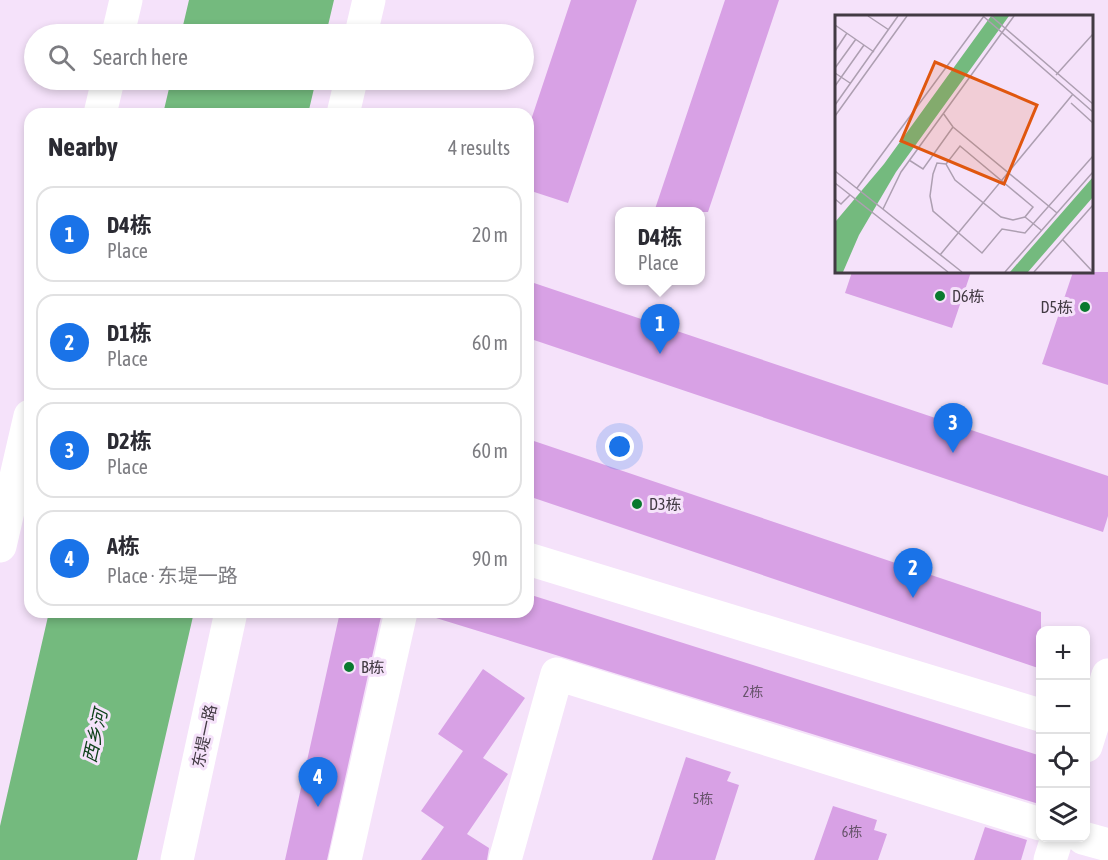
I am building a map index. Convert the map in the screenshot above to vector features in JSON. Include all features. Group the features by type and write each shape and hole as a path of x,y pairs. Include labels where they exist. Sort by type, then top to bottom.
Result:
{"street":[{"path":"120,24 126,0"},
{"path":"363,24 369,0"},
{"path":"101,108 106,90"},
{"path":"344,108 349,90"},
{"path":"0,546 24,442"},
{"path":"534,561 1036,713"},
{"name":"东堤一路","path":"177,860 230,618"},
{"path":"345,860 399,618"},
{"path":"505,860 557,674 1036,822"},
{"path":"1092,735 1108,675"},
{"path":"1090,839 1108,845"},
{"path":"1050,860 1055,842"}],"water":[{"path":"189,0 334,0 328,24 183,24"},
{"path":"169,90 314,90 309,108 164,108"},
{"name":"西乡河","path":"48,618 193,618 137,860 0,860 0,826"}],"building":[{"path":"571,0 637,0 568,203 534,192 534,111"},
{"path":"725,0 779,0 708,212 705,212 705,207 656,207"},
{"name":"D5栋","path":"1108,272 1108,385 1042,364 1073,273"},
{"path":"852,273 971,273 952,328 845,293"},
{"path":"534,283 1108,476 1108,516 1103,532 534,340"},
{"path":"534,441 1041,612 1041,626 1036,626 1036,667 534,498"},
{"path":"534,596 1036,754 1036,803 436,618 534,618"},
{"path":"339,618 381,618 327,860 285,860"},
{"path":"483,669 525,698 483,758 508,774 467,834 489,848 487,860 421,860 444,827 421,811 463,751 438,734"},
{"path":"686,757 731,772 727,781 739,785 715,860 652,860"},
{"path":"833,806 877,820 874,830 887,834 878,860 814,860"},
{"path":"985,827 1027,840 1021,860 974,860"}],"place":[{"name":"D6栋","path":"940,296"},
{"name":"D5栋","path":"1085,307"},
{"name":"D4栋","path":"660,354"},
{"name":"D2栋","path":"953,453"},
{"name":"D3栋","path":"637,504"},
{"name":"D1栋","path":"913,598"},
{"name":"B栋","path":"349,667"},
{"name":"A栋","path":"318,807"}]}
